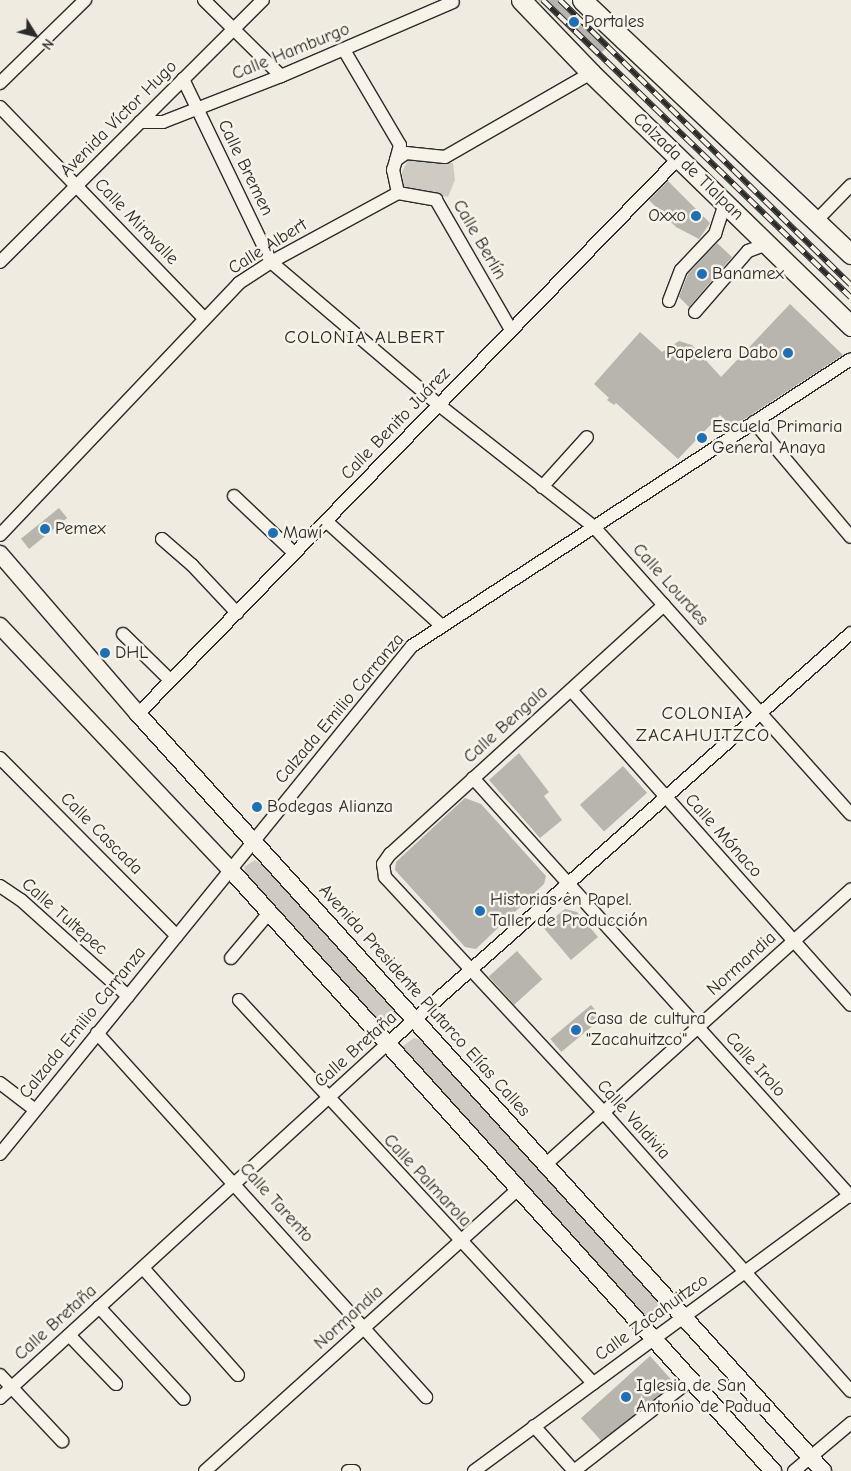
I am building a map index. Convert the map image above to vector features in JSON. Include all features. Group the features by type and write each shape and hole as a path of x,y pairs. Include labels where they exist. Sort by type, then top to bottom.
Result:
{"highway":[{"path":"582,0 851,254"},
{"name":"Calzada de Tlalpan","path":"522,2 590,73 851,326"}],"main road":[{"name":"Avenida Presidente Plutarco Elías Calles","path":"0,554 138,714 823,1471"},
{"path":"0,626 230,869 516,1191 652,1339 692,1379 773,1471"}],"street":[{"path":"0,83 85,0"},
{"path":"204,0 281,76"},
{"name":"Avenida Víctor Hugo","path":"0,262 263,0"},
{"name":"Calle Hamburgo","path":"140,122 163,122 344,50 453,2"},
{"path":"344,50 400,146 393,176 398,193"},
{"path":"396,160 406,153 445,157 590,73"},
{"name":"Calle Bremen","path":"182,79 271,262 438,405"},
{"name":"Calle Miravalle","path":"0,107 204,318"},
{"name":"Calle Benito Juárez","path":"138,714 679,158"},
{"path":"816,221 851,185"},
{"name":"Calle Albert","path":"0,536 239,283 271,262 398,193"},
{"name":"Calle Berlín","path":"398,193 436,200 512,330"},
{"path":"669,301 681,270 715,234 725,203"},
{"path":"695,312 748,252 767,244"},
{"name":"Calzada Emilio Carranza","path":"0,1154 412,646 851,359"},
{"name":"Calle Lourdes","path":"438,405 594,527 851,814"},
{"path":"754,422 851,537"},
{"path":"542,487 587,437"},
{"path":"234,496 294,553"},
{"path":"326,521 442,626"},
{"path":"162,539 192,565 237,612"},
{"name":"Calle Bengala","path":"385,877 383,864 390,854 664,605"},
{"name":"Calle Bretaña","path":"0,1398 387,1044 851,633"},
{"path":"123,634 170,680"},
{"name":"Calle Mónaco","path":"570,690 851,1005"},
{"name":"Calle Cascada","path":"0,758 177,936"},
{"name":"Calle Irolo","path":"473,778 850,1196"},
{"name":"Calle Valdivia","path":"385,877 603,1112 851,1390"},
{"name":"Calle Tultepec","path":"0,886 21,900 128,996"},
{"name":"Normandia","path":"545,1165 851,889"},
{"path":"231,958 268,914"},
{"name":"Calle Palmarola","path":"238,1000 460,1242 593,1383"},
{"name":"Calle Tarento","path":"97,1033 236,1184 426,1397"},
{"path":"0,1083 35,1110"},
{"name":"Normandia","path":"205,1471 516,1191"},
{"name":"Calle Zacahuitzco","path":"474,1471 850,1196"},
{"path":"143,1268 238,1375"},
{"path":"99,1308 184,1398"},
{"path":"69,1335 116,1384"},
{"path":"0,1376 13,1387 62,1441"},
{"path":"534,1426 574,1471 692,1379"},
{"path":"794,1471 851,1423"},
{"path":"348,1471 354,1471"}],"shaded area":[{"path":"409,158 453,163 455,180 448,197 403,189 402,172"},
{"path":"255,860 271,871 393,1006 397,1016 391,1026 378,1024 248,880 244,867"},
{"path":"414,1038 421,1040 664,1309 663,1318 655,1325 642,1317 404,1054 403,1046"}],"building":[{"name":"Portales","path":"538,0 564,0 610,44 597,57"},
{"path":"668,181 710,223 699,239 676,227 649,200"},
{"path":"717,243 732,257 689,307 679,297 688,274"},
{"path":"790,304 843,355 732,427 720,415 678,459 616,403 614,405 607,400 609,398 594,384 640,332 662,352 679,341 692,345 721,377"},
{"name":"Pemex","path":"59,508 67,518 29,549 21,539"},
{"path":"519,753 549,792 544,796 562,820 540,838 489,780"},
{"path":"623,766 647,793 604,832 580,805"},
{"path":"465,798 481,804 546,876 544,884 476,949 465,947 395,870 396,862"},
{"path":"565,909 577,912 598,937 571,960 543,927"},
{"path":"517,951 542,979 514,1005 489,976"},
{"name":"Casa de cultura \"Zacahuitzco\"","path":"591,1005 602,1018 561,1052 550,1039"},
{"name":"Iglesia de San Antonio de Padua","path":"650,1356 674,1383 605,1445 581,1418"}],"railway":[{"path":"543,0 851,297"},
{"path":"560,0 851,285"}],"place":[{"name":"Portales","path":"574,22"},
{"name":"Oxxo","path":"696,216"},
{"name":"Banamex","path":"702,274"},
{"name":"Papelera Dabo","path":"788,353"},
{"name":"Escuela Primaria General Anaya","path":"702,438"},
{"name":"Pemex","path":"45,529"},
{"name":"Mawí","path":"273,533"},
{"name":"DHL","path":"105,653"},
{"name":"Bodegas Alianza","path":"257,807"},
{"name":"Historias en Papel. Taller de Producción","path":"480,911"},
{"name":"Casa de cultura \"Zacahuitzco\"","path":"576,1030"},
{"name":"Iglesia de San Antonio de Padua","path":"626,1397"}],"district":[{"name":"COLONIA ALBERT","path":"365,338"},
{"name":"COLONIA ZACAHUITZCO","path":"703,725"}]}
